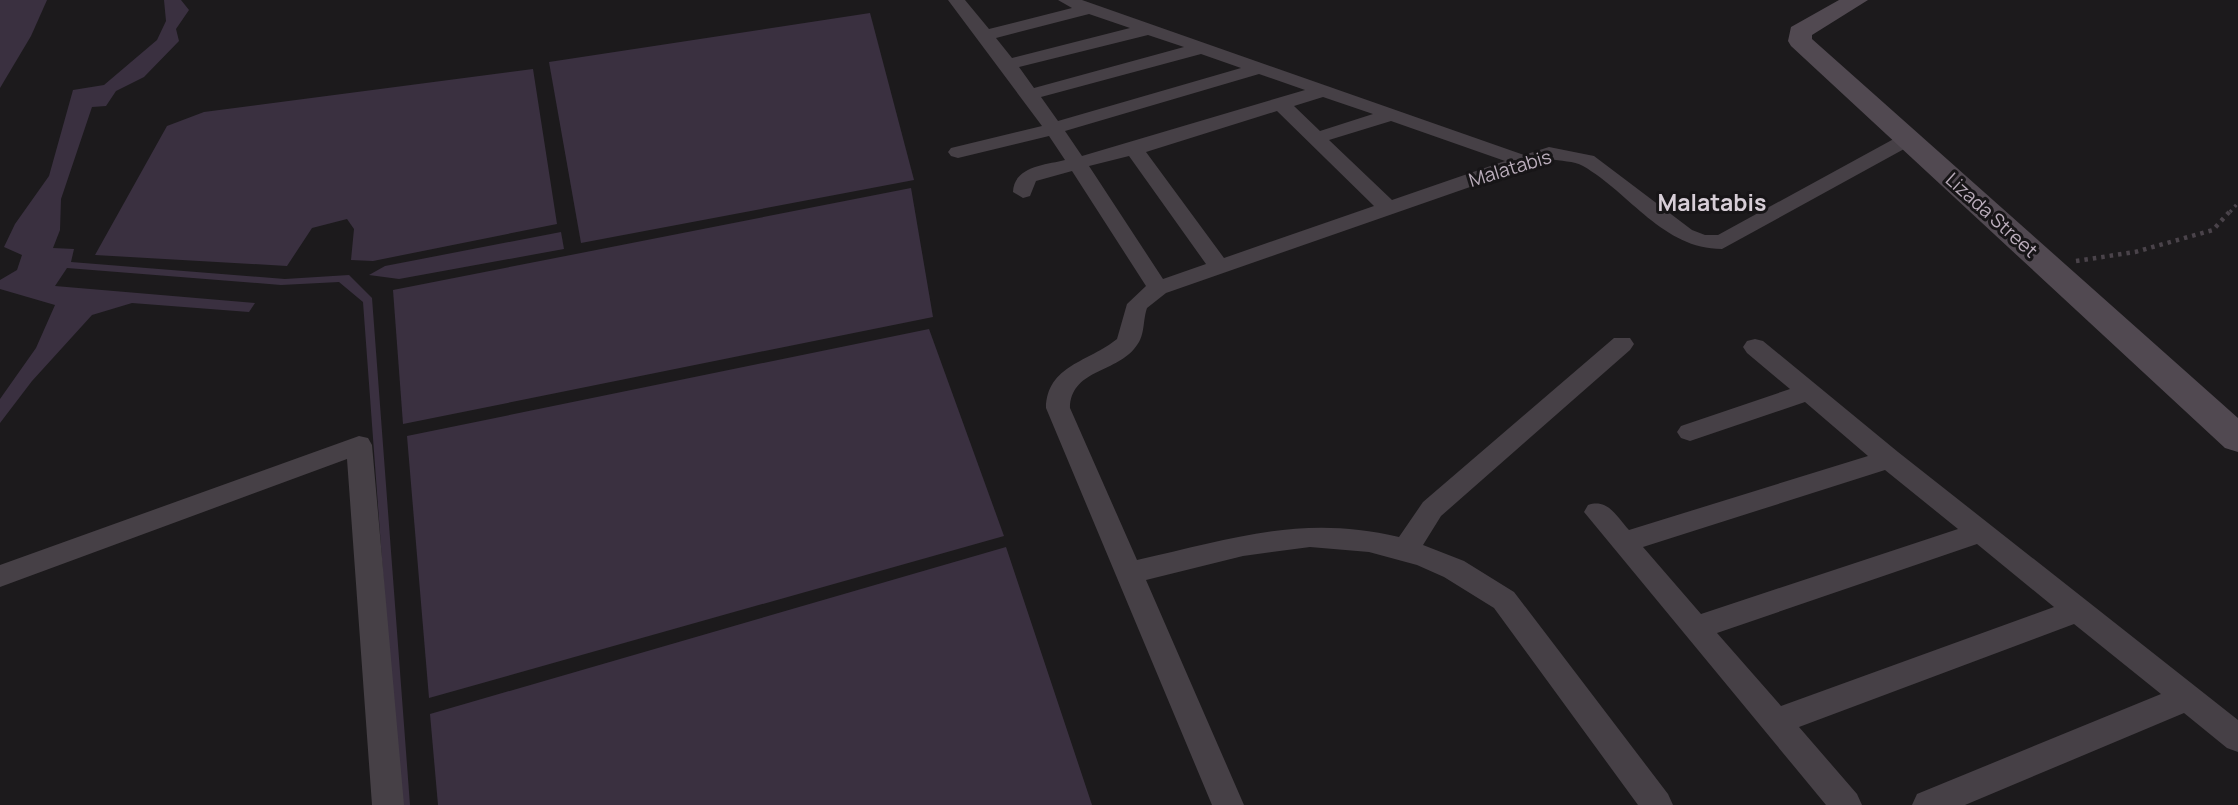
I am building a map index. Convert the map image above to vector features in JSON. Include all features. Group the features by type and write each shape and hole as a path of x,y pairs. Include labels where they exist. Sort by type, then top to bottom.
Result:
{"street":[{"path":"956,0 1009,64 1028,95 1079,162 1158,288 1133,310 1132,332 1124,347 1074,374 1064,382 1057,399 1228,805"},
{"path":"1066,0 1097,4 1149,29 1523,161"},
{"name":"Lizada Street","path":"1856,0 1800,32 1800,41 2238,439"},
{"path":"986,35 1097,4"},
{"path":"1009,64 1149,29"},
{"path":"1028,95 1202,48"},
{"path":"958,152 1053,129 1260,68"},
{"path":"1023,191 1027,177 1135,149 1323,91"},
{"path":"1282,104 1388,208"},
{"path":"1316,138 1391,115"},
{"name":"Malatabis","path":"1158,288 1549,153 1587,160 1685,235 1712,243 1722,242 1908,139"},
{"path":"1135,149 1219,266"},
{"path":"1407,551 1413,534 1432,509 1622,345"},
{"path":"1755,347 1889,459 2238,737"},
{"path":"1690,432 1809,392"},
{"path":"0,576 359,445 379,722 388,805"},
{"path":"1623,543 1889,459"},
{"path":"1597,512 1846,805"},
{"path":"1695,628 1982,532"},
{"path":"1129,573 1282,539 1337,536 1407,551 1445,564 1479,581 1504,600 1652,804"},
{"path":"1775,722 2078,610"},
{"path":"1928,805 2188,697"}],"path":[{"path":"2047,265 2135,251 2213,230 2238,203"}],"shaded area":[{"path":"0,0 47,0 31,36 0,88"},
{"path":"164,0 181,0 189,10 176,29 179,41 144,77 116,91 106,106 92,107 61,199 60,230 53,248 74,249 71,262 285,279 349,275 372,298 410,805 400,805 363,302 339,282 281,285 67,268 55,286 255,303 249,312 132,303 92,315 32,381 0,423 0,399 36,348 55,305 0,289 0,280 17,270 22,255 4,247 15,224 49,176 73,90 104,85 157,40 166,21"},
{"path":"870,13 914,180 581,243 549,62"},
{"path":"533,69 557,224 373,261 351,260 354,229 347,219 312,228 287,266 95,255 167,126 204,112"},
{"path":"911,188 933,317 403,424 393,290"},
{"path":"561,232 564,249 399,279 369,275 385,266"},
{"path":"929,329 1004,536 429,698 407,436"},
{"path":"1006,547 1092,805 438,805 430,714"}],"district":[{"name":"Malatabis","path":"1712,203"}]}
